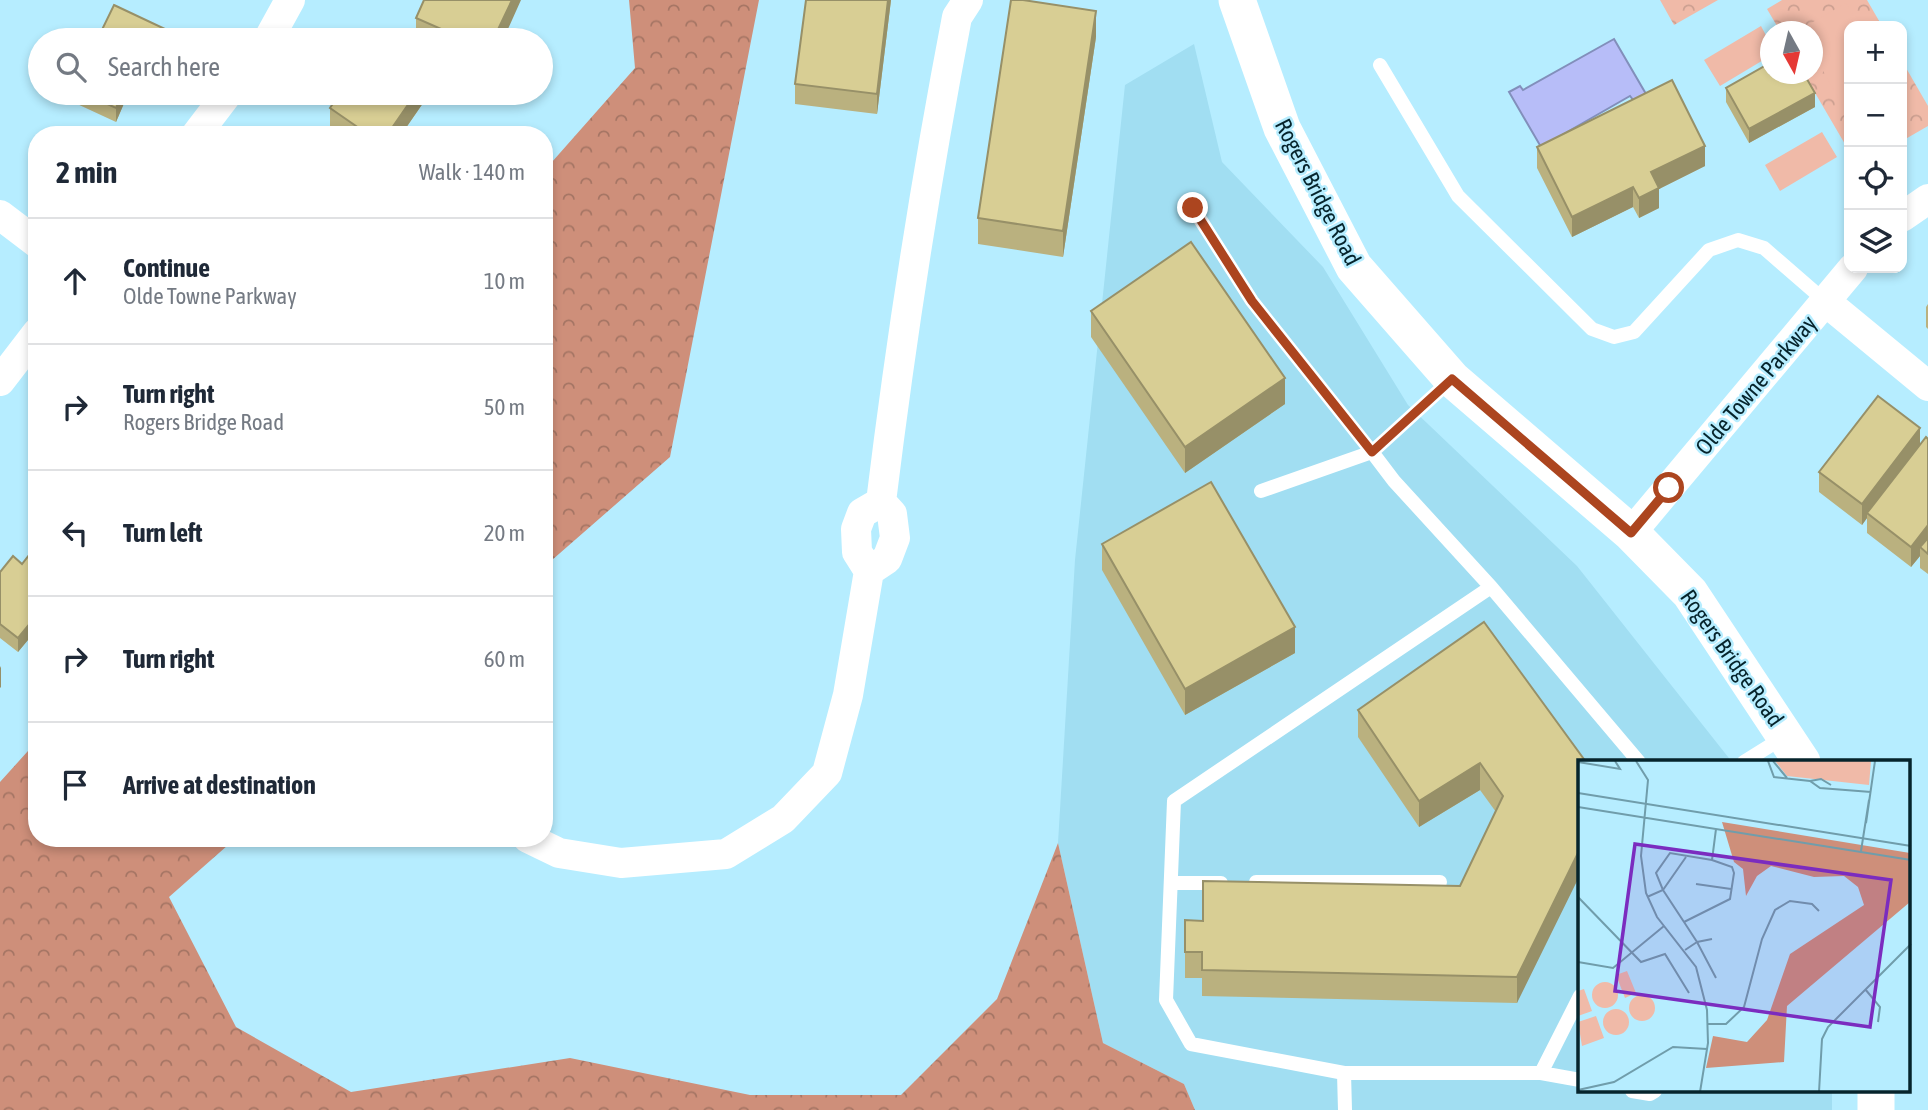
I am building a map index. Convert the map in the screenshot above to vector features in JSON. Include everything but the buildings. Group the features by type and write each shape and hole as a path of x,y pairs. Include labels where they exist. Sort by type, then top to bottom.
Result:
{"street":[{"path":"275,28 290,0"},
{"path":"547,847 559,853 621,863 726,854 783,818 827,773 848,695 869,571 857,552 856,528 862,513 881,502 928,172 957,17 968,0"},
{"name":"Rogers Bridge Road","path":"1237,0 1282,128 1354,267 1452,379 1631,533 1690,593 1794,749"},
{"path":"202,126 219,105"},
{"path":"1907,214 1928,199"},
{"path":"0,215 28,236"},
{"name":"Olde Towne Parkway","path":"1631,533 1849,273"},
{"path":"1825,302 1928,386"},
{"path":"0,381 28,345"},
{"path":"1876,1092 1876,1110"}],"lane":[{"path":"1380,65 1458,196 1592,329 1614,337 1634,332 1709,250 1738,240 1764,248 1825,302"},
{"path":"1193,208 1252,301 1394,481 1490,587 1637,760"},
{"path":"1261,491 1372,452 1452,379"},
{"path":"1490,587 1174,801 1166,1000 1191,1044 1344,1073 1541,1073 1578,1080"},
{"path":"1752,760 1794,749"},
{"path":"1171,883 1440,882"},
{"path":"1541,1073 1578,1000"},
{"path":"1344,1073 1345,1110"}],"shaded area":[{"path":"1614,39 1646,94 1634,101 1630,96 1541,147 1509,92 1520,86 1523,90"},
{"path":"1194,44 1222,162 1323,267 1408,405 1577,566 1730,760 1578,760 1578,1092 1832,1092 1832,1110 1195,1110 1184,1084 1103,1043 1058,843 1075,560 1125,85"}],"green space":[{"path":"629,0 759,0 670,457 553,559 553,161 635,68"},
{"path":"1660,0 1718,0 1674,25"},
{"path":"1782,0 1867,0 1879,21 1844,21 1844,142 1810,84 1823,84 1823,21 1774,21 1767,9"},
{"path":"1846,3 1856,21 1844,21 1844,108 1823,71 1823,21 1815,21"},
{"path":"1760,27 1760,62 1720,86 1704,60"},
{"path":"1907,70 1928,106 1928,126 1907,138"},
{"path":"1822,132 1837,157 1780,191 1765,165"},
{"path":"28,751 28,847 226,847 169,897 236,1027 351,1092 570,1058 750,1095 901,1095 997,999 1058,843 1103,1043 1184,1084 1195,1110 0,1110 0,782"}],"route":[{"path":"1193,208 1252,301 1372,452 1452,379 1631,533 1669,488"}]}
